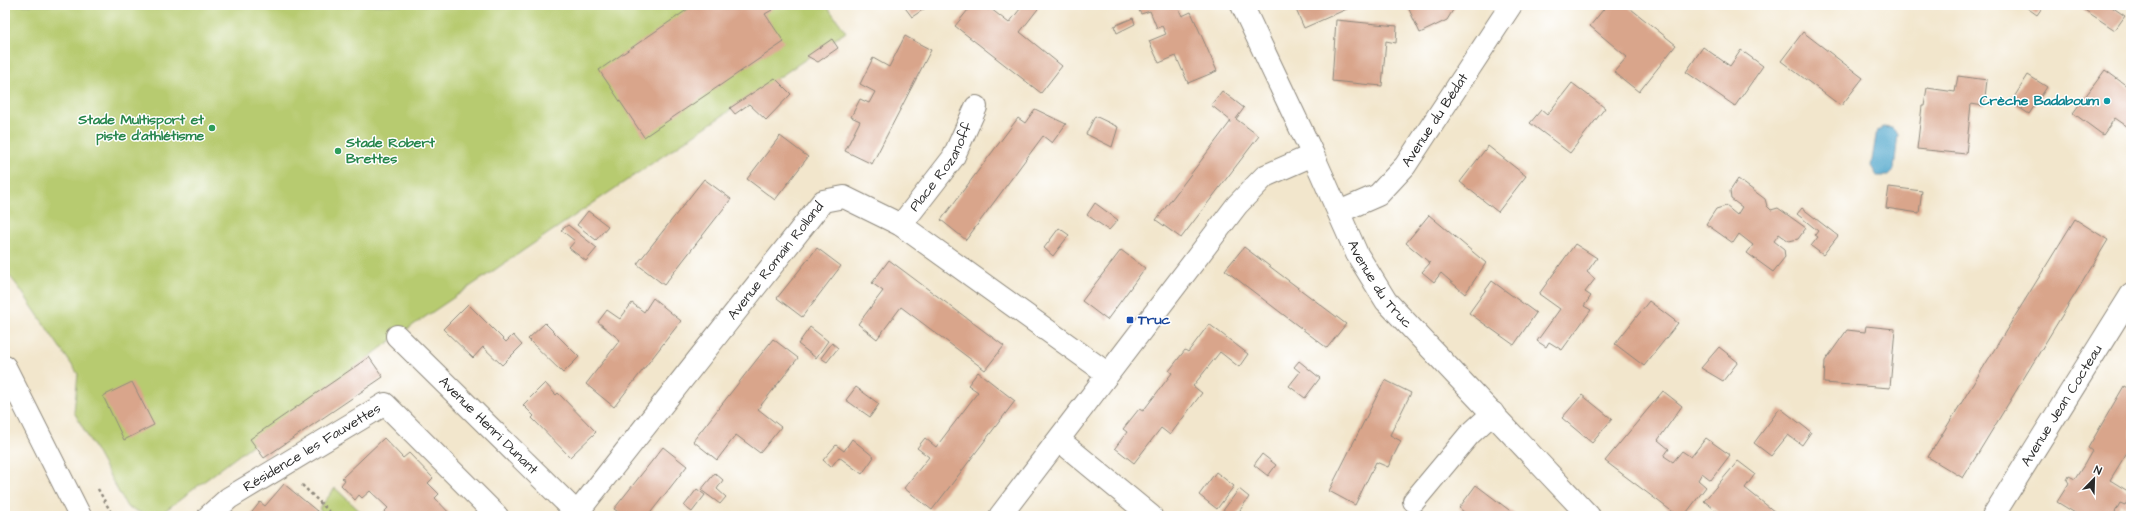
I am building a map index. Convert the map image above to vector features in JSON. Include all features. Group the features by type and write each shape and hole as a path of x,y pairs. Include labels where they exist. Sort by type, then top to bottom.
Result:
{"street":[{"name":"Avenue du Truc","path":"1242,5 1313,155 1356,254 1386,301 1493,412 1589,516"},
{"name":"Avenue du Bédat","path":"1339,212 1378,195 1405,166 1511,5"},
{"name":"Place Rozanoff","path":"901,225 953,158 976,106"},
{"path":"1000,516 1237,205 1265,176 1313,155"},
{"name":"Avenue Romain Rolland","path":"578,515 823,201 844,197 901,225 1108,374"},
{"name":"Avenue Jean Cocteau","path":"1993,516 2131,295"},
{"name":"Avenue Henri Dunant","path":"397,336 578,515"},
{"path":"5,367 80,516"},
{"name":"Résidence les Fauvettes","path":"209,516 229,498 385,404 497,516"},
{"path":"1414,500 1469,435 1493,412"},
{"path":"1059,440 1151,516"}],"path":[{"path":"282,465 334,516"},
{"path":"109,509 114,516"}],"green space":[{"name":"Stade Robert Brettes","path":"5,5 826,5 846,32 397,336 158,516 149,516 127,507 74,412 78,374 20,289 5,270"},
{"path":"335,488 365,516 325,516 319,509"}],"water":[{"path":"1883,127 1892,128 1898,134 1894,170 1888,176 1877,176 1871,166 1877,130"}],"building":[{"path":"694,5 769,5 772,10 765,14 784,42 644,137 599,70"},
{"path":"903,5 930,5 912,17"},
{"path":"972,5 986,5 1009,23 1020,9 1015,5 1041,5 1020,32 1062,66 1041,93 955,26"},
{"path":"1136,5 1177,5 1182,16 1191,12 1217,71 1188,83 1176,56 1159,63 1149,41 1166,34 1162,26 1157,28 1150,11 1141,14"},
{"path":"1294,5 1347,5 1349,8 1304,28"},
{"path":"1407,5 1456,5 1447,20 1420,33"},
{"path":"1607,5 1626,5 1676,45 1639,92 1614,72 1627,57 1590,26"},
{"path":"2023,5 2044,5 2037,15"},
{"path":"2086,5 2109,5 2125,16 2115,30 2083,9"},
{"path":"1133,18 1135,24 1117,33 1114,26"},
{"path":"1336,20 1397,26 1396,43 1386,41 1382,86 1332,81"},
{"path":"1803,32 1863,78 1841,106 1781,61"},
{"path":"905,36 931,50 872,164 845,151 860,121 851,117 860,99 869,103 875,92 860,84 873,58 889,67"},
{"path":"832,39 838,48 818,62 807,56"},
{"path":"1703,47 1730,66 1741,50 1763,66 1735,106 1686,72"},
{"name":"Crèche Badaboum","path":"2105,70 2131,89 2131,129 2115,118 2103,135 2073,113"},
{"path":"2028,75 2047,87 2029,114 2011,102"},
{"path":"1958,76 1987,80 1984,106 1971,104 1966,154 1917,149 1922,106 1924,106 1927,88 1955,92"},
{"path":"775,78 791,94 766,120 749,104 735,114 730,108"},
{"path":"1572,83 1605,108 1570,153 1530,123 1541,110 1547,115"},
{"path":"1222,91 1244,108 1236,119 1259,136 1181,238 1156,220 1231,121 1211,105"},
{"path":"1035,109 1066,124 1052,143 1043,136 966,240 941,220 1018,118 1025,123"},
{"path":"1095,116 1118,127 1112,147 1086,134"},
{"path":"780,136 808,157 775,200 747,179"},
{"path":"1488,146 1526,176 1498,212 1460,182"},
{"path":"704,179 731,199 664,285 637,264"},
{"path":"1738,179 1765,199 1767,206 1771,210 1778,208 1806,228 1798,239 1789,241 1779,234 1774,241 1784,249 1785,257 1773,272 1747,253 1753,245 1739,234 1733,243 1706,224 1716,209 1726,206 1737,215 1742,207 1731,199 1730,191"},
{"path":"1889,187 1922,191 1919,213 1886,208"},
{"path":"1095,203 1118,220 1109,230 1087,215"},
{"path":"1802,208 1838,236 1823,255 1811,246 1818,237 1815,235 1818,231 1797,214"},
{"path":"588,211 608,226 596,240 577,225"},
{"path":"1429,215 1486,263 1465,294 1441,273 1434,282 1422,272 1430,263 1406,243"},
{"path":"2075,219 2108,240 1963,478 1928,457"},
{"path":"568,225 597,248 586,261 569,248 575,241 561,230"},
{"path":"1059,228 1069,235 1053,256 1044,248"},
{"path":"1575,244 1597,258 1587,272 1595,279 1585,292 1591,296 1584,306 1591,310 1562,350 1549,342 1546,347 1537,341 1560,309 1539,294"},
{"path":"1244,247 1346,324 1327,348 1225,270"},
{"path":"817,248 841,266 802,317 777,298"},
{"path":"1121,250 1145,268 1107,320 1082,301"},
{"path":"889,260 1004,346 985,370 901,307 877,339 858,324 883,291 872,283"},
{"path":"1492,281 1536,313 1514,345 1469,313"},
{"path":"653,298 681,321 614,407 586,384 620,340 598,322 607,310 620,319 632,303 644,312"},
{"path":"1649,301 1678,323 1644,366 1615,344"},
{"path":"468,304 506,342 513,335 522,345 502,365 483,347 473,358 443,329"},
{"path":"545,323 579,357 563,373 528,339"},
{"path":"1209,324 1248,354 1239,367 1220,352 1193,386 1202,393 1170,435 1161,428 1134,463 1115,448 1127,432 1123,429 1139,409 1143,411 1172,373 1169,371 1185,350 1188,352"},
{"path":"1866,326 1895,329 1890,388 1824,383 1825,361 1847,330 1865,332"},
{"path":"810,327 828,341 816,358 798,344"},
{"path":"773,339 798,358 758,409 781,427 760,453 736,435 717,460 693,441"},
{"path":"832,343 838,348 827,362 821,358"},
{"path":"1719,347 1738,362 1723,381 1701,368"},
{"path":"369,357 383,377 264,458 250,439"},
{"path":"1299,361 1320,378 1305,398 1289,386 1300,372 1294,367"},
{"path":"978,372 1015,401 932,510 904,488 929,457 917,448 925,438 936,447 978,392 968,385"},
{"path":"1385,380 1411,393 1390,435 1401,441 1388,467 1376,462 1355,505 1329,491"},
{"path":"132,382 154,425 124,440 103,396"},
{"path":"545,383 556,395 558,393 596,432 570,457 532,418 534,416 523,405"},
{"path":"2131,385 2131,446 2110,480 2131,493 2131,495 2125,505 2120,503 2113,516 2080,516 2057,502 2069,483 2067,480 2069,476 2075,479 2084,465 2092,451 2088,448 2124,386 2129,389"},
{"path":"856,387 879,404 870,417 846,400"},
{"path":"1663,391 1682,406 1658,440 1669,449 1664,456 1673,462 1682,451 1691,457 1706,438 1730,455 1711,480 1702,473 1698,480 1706,487 1684,516 1678,516 1605,461"},
{"path":"1582,395 1612,419 1592,443 1562,418"},
{"path":"1780,408 1811,432 1802,445 1788,435 1771,456 1754,443"},
{"path":"384,438 403,458 409,453 433,478 428,483 439,494 435,498 452,516 380,516 388,508 370,491 362,498 359,495 355,500 341,485 345,480 342,478"},
{"path":"852,439 874,457 862,474 839,457 831,467 823,460 836,445 844,451"},
{"path":"663,447 687,466 648,516 624,516 614,509"},
{"path":"1262,454 1276,465 1268,476 1254,465"},
{"path":"1738,461 1755,474 1745,488 1780,516 1723,516 1704,501"},
{"path":"1216,472 1234,486 1217,509 1199,495"},
{"path":"715,473 723,480 717,489 726,497 720,504 701,490"},
{"path":"284,484 323,516 249,516 260,502 265,506"},
{"path":"1476,485 1517,516 1469,516 1459,508"},
{"path":"697,489 705,495 692,512 684,506"},
{"path":"1239,489 1249,497 1236,516 1227,516 1222,512"}],"place":[{"name":"Crèche Badaboum","path":"2107,101"},
{"name":"Stade Multisport et piste d'athlétisme","path":"212,128"},
{"name":"Stade Robert Brettes","path":"338,151"},
{"name":"Truc","path":"1130,320"}]}
